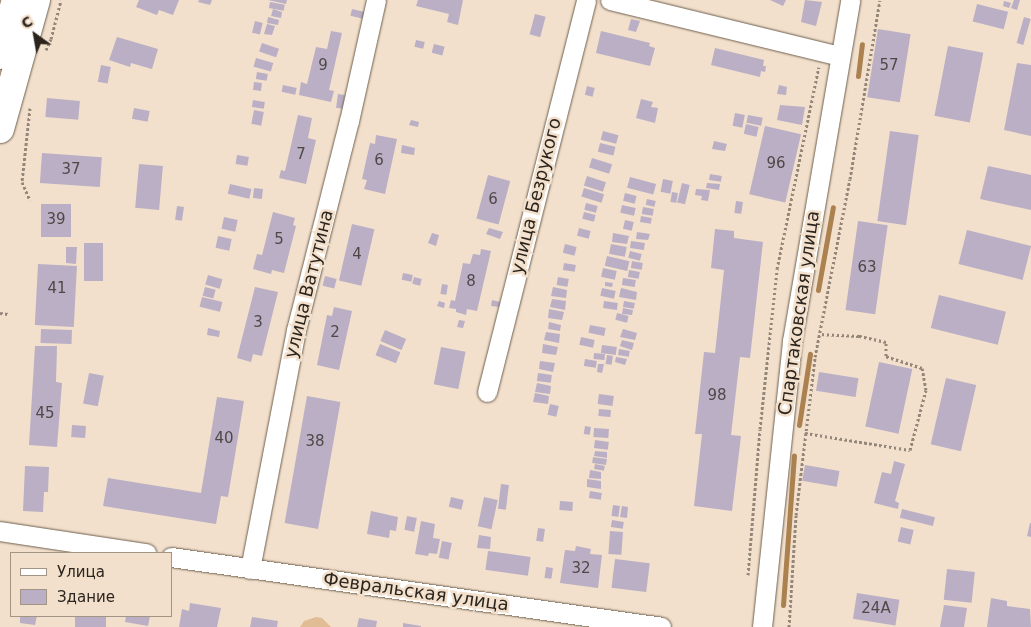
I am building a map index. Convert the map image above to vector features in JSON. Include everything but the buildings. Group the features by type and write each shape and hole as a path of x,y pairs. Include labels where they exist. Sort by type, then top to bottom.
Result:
{"highway":[{"path":"0,55 16,0"},
{"path":"0,129 36,0"}],"street":[{"name":"улица Ватутина","path":"250,569 296,330 349,121 376,0"},
{"name":"улица Безрукого","path":"487,392 586,0"},
{"path":"610,0 840,56"},
{"name":"Спартаковская улица","path":"762,627 792,341 850,0"},
{"path":"0,531 139,552"},
{"name":"Февральская улица","path":"172,557 661,627"}],"path":[{"path":"44,54 51,39 61,0"},
{"path":"789,627 796,515 819,334 850,180 880,0"},
{"path":"30,105 22,182 30,200"},
{"path":"0,313 8,314"},
{"path":"805,434 910,450 926,390 922,368 886,356 886,342 859,336 819,334"}],"shaded area":[{"path":"316,617 322,618 331,627 300,627 304,621"}],"waterway":[{"path":"858,76 862,44"},
{"path":"818,290 833,207"},
{"path":"799,425 810,354"},
{"path":"783,605 794,455"}]}
